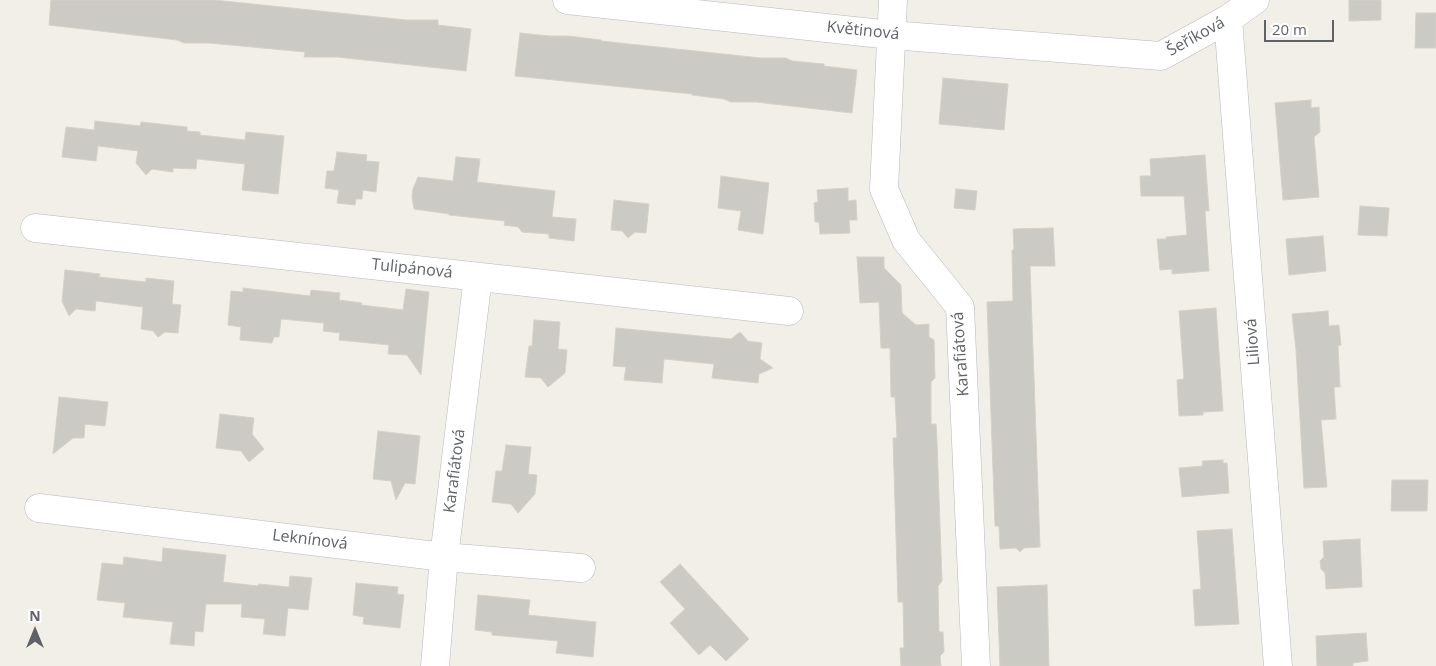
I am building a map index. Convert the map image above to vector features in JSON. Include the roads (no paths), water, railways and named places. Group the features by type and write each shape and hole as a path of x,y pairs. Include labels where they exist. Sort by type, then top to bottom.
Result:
{"street":[{"name":"Květinová","path":"567,0 891,35 1161,56"},
{"name":"Karafiátová","path":"893,0 884,189 906,240 960,307 976,666"},
{"name":"Šeříková","path":"1161,56 1228,19 1255,0"},
{"name":"Liliová","path":"1228,19 1278,666"},
{"name":"Tulipánová","path":"35,228 789,310"},
{"name":"Karafiátová","path":"435,666 444,556 478,277"},
{"name":"Leknínová","path":"39,508 444,556 581,568"}]}
